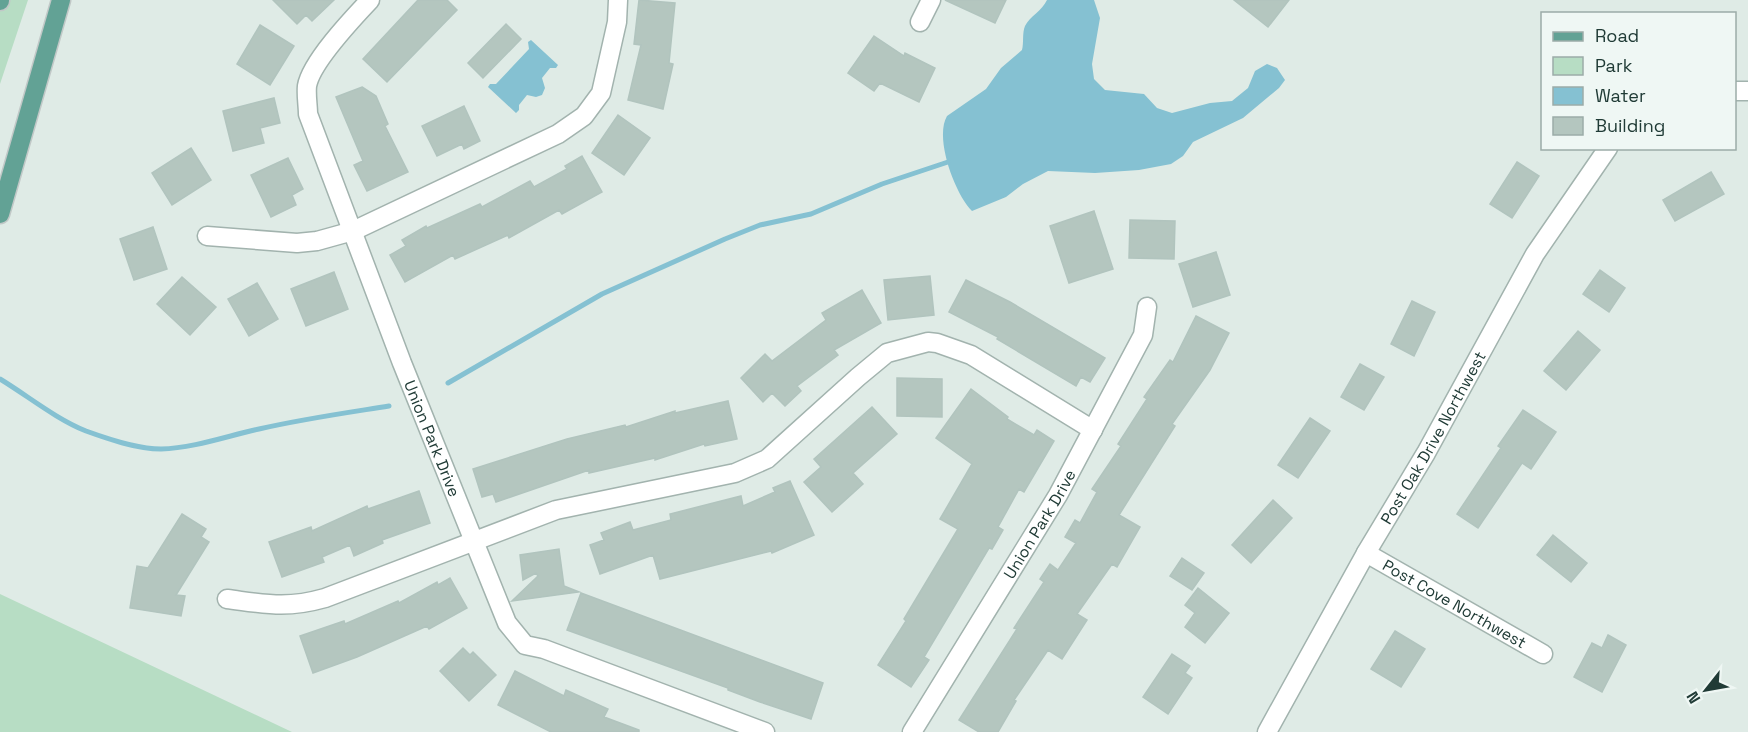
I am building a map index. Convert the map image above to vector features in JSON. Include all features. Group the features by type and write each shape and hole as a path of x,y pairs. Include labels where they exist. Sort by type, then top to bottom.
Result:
{"main road":[{"path":"0,214 61,0"}],"street":[{"name":"Union Park Drive","path":"370,0 347,25 319,63 307,85 308,114 402,363 507,623 525,645 544,649 765,732"},
{"path":"207,236 297,243 317,241 353,231 558,134 584,116 601,93 617,22 618,0"},
{"path":"920,22 931,0"},
{"name":"Post Oak Drive Northwest","path":"1266,732 1366,553 1426,453 1535,254 1607,150"},
{"name":"Union Park Drive","path":"912,732 1058,495 1143,335 1147,307"},
{"path":"227,599 278,606 301,605 325,598 556,510 735,473 767,459 887,353 928,342 971,355 1093,430"},
{"name":"Post Cove Northwest","path":"1366,553 1543,654"}],"green space":[{"path":"0,0 28,0 0,84"},
{"path":"0,594 292,732 0,732"}],"water":[{"path":"1047,0 1094,0 1100,18 1092,64 1094,79 1105,90 1144,94 1157,108 1172,113 1210,103 1232,101 1248,88 1255,71 1267,64 1277,68 1285,80 1279,88 1243,118 1193,142 1183,156 1171,164 1139,170 1095,173 1048,171 1023,184 1006,197 972,211 959,192 948,165 943,138 947,116 986,89 1001,68 1022,50 1025,26"},
{"path":"531,40 558,65 556,68 550,68 542,78 545,88 542,95 536,97 527,95 516,113 488,87 490,84 496,84 529,49 528,42"}],"building":[{"path":"273,0 334,0 312,21 306,15 297,24"},
{"path":"418,0 447,0 457,10 387,82 363,59"},
{"path":"639,0 675,3 669,63 673,64 663,109 628,100 641,45 634,44"},
{"path":"945,0 1006,0 995,23"},
{"path":"1234,0 1289,0 1268,27"},
{"path":"506,24 521,39 483,78 468,63"},
{"path":"260,25 294,46 270,85 237,64"},
{"path":"874,36 904,56 905,53 935,68 919,102 880,83 874,91 848,73"},
{"path":"362,87 376,96 388,124 385,126 408,172 367,191 354,165 363,161 336,97"},
{"path":"274,98 280,123 260,128 264,143 233,151 223,111"},
{"path":"464,106 480,141 464,149 462,144 437,156 422,126"},
{"path":"618,115 650,138 624,175 592,153"},
{"path":"191,148 211,180 172,205 152,173"},
{"path":"582,156 602,192 562,214 559,210 509,238 508,235 455,259 453,255 405,282 390,255 406,246 402,240 426,226 427,228 480,204 482,207 530,181 534,187 567,169 565,166"},
{"path":"288,158 303,189 292,195 296,205 271,217 251,175"},
{"path":"1517,162 1539,176 1512,218 1490,204"},
{"path":"1711,172 1724,194 1675,221 1663,200"},
{"path":"1094,211 1113,269 1069,283 1050,226"},
{"path":"1130,220 1175,221 1174,259 1129,258"},
{"path":"153,227 167,269 134,280 120,239"},
{"path":"1216,252 1230,295 1193,307 1179,264"},
{"path":"1600,270 1625,288 1609,312 1583,294"},
{"path":"334,272 348,309 306,326 291,289"},
{"path":"930,276 934,315 888,320 884,280"},
{"path":"182,277 216,307 190,335 157,304"},
{"path":"966,280 1010,302 1105,358 1090,382 1081,377 1076,386 997,339 998,337 949,312"},
{"path":"257,283 278,319 249,336 228,299"},
{"path":"862,290 881,323 834,350 838,355 797,386 801,391 785,406 772,393 763,402 741,378 765,354 772,361 826,320 822,313"},
{"path":"1412,301 1435,312 1414,356 1391,344"},
{"path":"1196,316 1229,333 1210,370 1172,424 1175,426 1119,515 1140,527 1117,567 1112,564 1077,614 1087,620 1062,659 1048,650 1014,700 1016,701 998,732 979,732 959,720 1044,582 1040,579 1050,564 1058,570 1076,543 1065,537 1075,520 1080,523 1097,492 1092,489 1121,446 1118,444 1147,399 1144,397 1170,360 1173,362"},
{"path":"1578,331 1600,350 1566,390 1544,371"},
{"path":"1360,364 1384,377 1364,410 1341,397"},
{"path":"897,378 942,379 942,417 897,416"},
{"path":"971,389 1008,417 1007,419 1034,435 1037,430 1054,441 1024,492 1019,489 998,527 1003,530 992,549 989,548 924,657 929,660 911,687 878,665 906,621 904,619 958,529 940,519 972,464 936,438"},
{"path":"728,401 737,439 705,446 704,444 655,460 655,458 589,473 589,470 496,502 493,494 482,497 473,469 567,439 625,425 626,427 675,411 675,413"},
{"path":"872,407 897,434 853,473 863,484 832,512 804,482 821,467 814,459"},
{"path":"1523,410 1556,432 1531,469 1522,463 1478,528 1457,514 1501,448 1498,446"},
{"path":"1310,418 1330,431 1298,478 1278,465"},
{"path":"790,481 814,535 772,553 771,551 660,579 653,555 600,574 590,545 604,540 601,533 630,522 633,530 671,520 670,514 741,496 743,506 775,492 773,488"},
{"path":"419,491 430,523 382,540 383,543 354,556 350,545 322,557 324,562 282,577 269,542 311,527 312,531 367,506 368,509"},
{"path":"1273,500 1292,518 1251,563 1232,545"},
{"path":"182,514 206,529 201,537 209,542 176,595 185,596 181,616 130,608 137,566 148,568"},
{"path":"1553,535 1587,563 1571,582 1537,555"},
{"path":"559,549 564,586 579,592 512,601 538,576 536,573 523,580 520,555"},
{"path":"1182,558 1204,573 1192,590 1170,576"},
{"path":"450,578 467,608 429,629 427,626 357,657 313,673 300,636 344,621 345,624 398,601 399,603 437,582 438,585"},
{"path":"1198,588 1229,613 1205,643 1185,627 1195,613 1185,605"},
{"path":"581,593 823,683 811,719 567,630"},
{"path":"1395,631 1425,649 1401,687 1371,669"},
{"path":"1608,635 1626,645 1602,692 1574,677 1592,643 1602,648"},
{"path":"463,648 470,655 473,652 496,675 469,701 440,671"},
{"path":"1172,654 1190,666 1185,673 1192,678 1168,714 1143,697"},
{"path":"515,671 564,696 566,690 608,709 604,717 639,730 639,732 551,732 498,705"}],"waterway":[{"path":"448,383 602,294 725,239 760,225 811,214 882,184 948,162"},
{"path":"0,379 75,426 113,440 152,449 186,446 291,422 389,406"}]}
